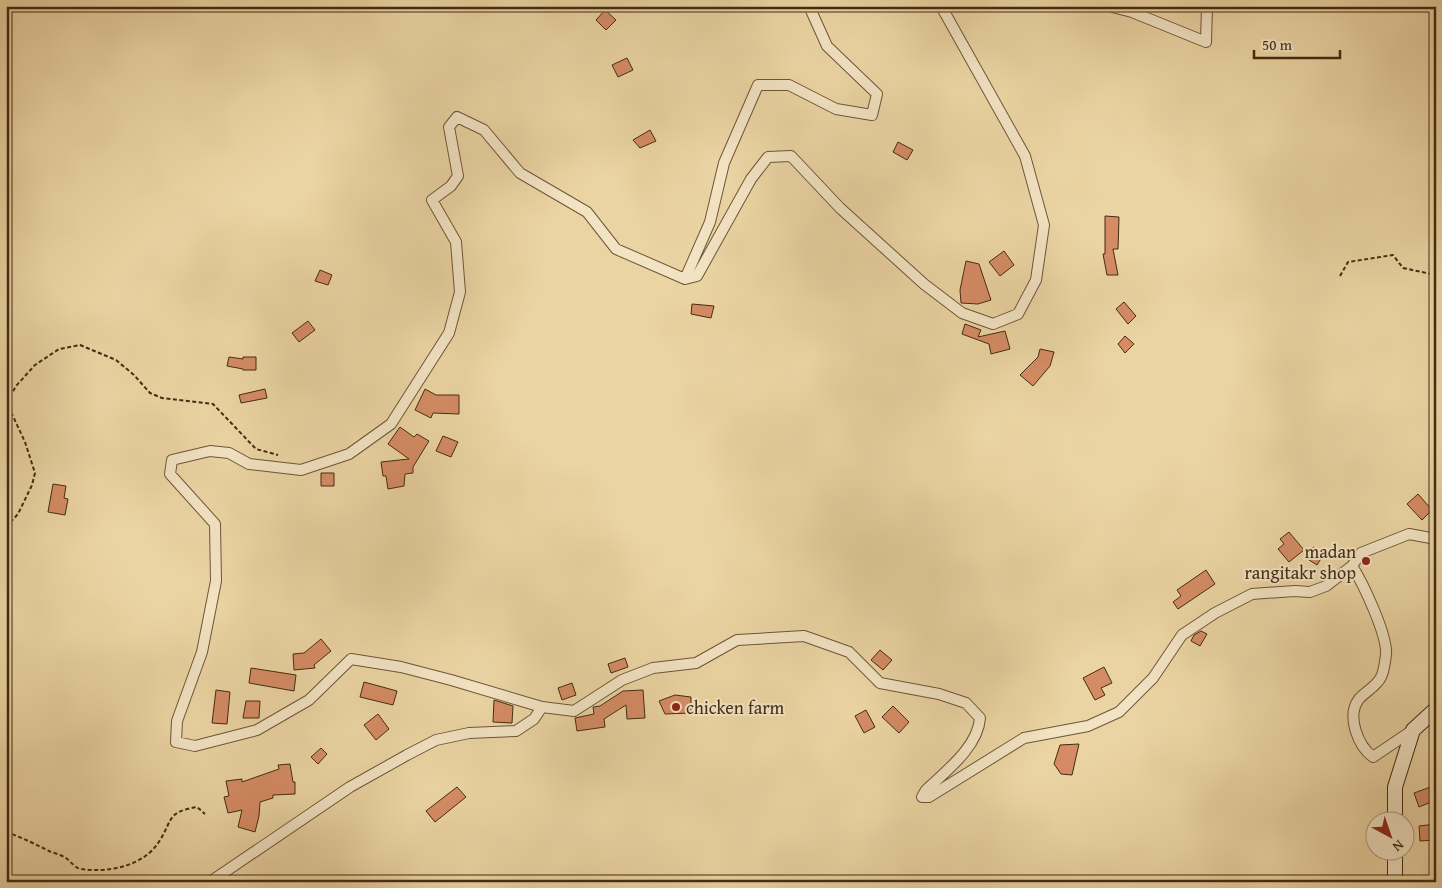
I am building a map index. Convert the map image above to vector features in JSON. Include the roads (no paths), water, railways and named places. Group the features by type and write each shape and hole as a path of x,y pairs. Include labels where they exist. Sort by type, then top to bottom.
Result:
{"main road":[{"path":"1395,810 1395,787 1413,730 1436,709"},
{"path":"1395,860 1395,882"}],"street":[{"path":"685,279 710,222 724,163 758,85 789,84 836,109 872,115 876,94 827,46 809,6"},
{"path":"941,6 1025,156 1044,226 1036,280 1018,314 993,324 962,313 924,284 840,208 791,156 768,157 751,179 697,276 685,279 616,249 588,212 520,173 484,130 457,117 449,127 458,176 451,186 432,200 456,242 460,292 449,333 391,424 349,454 301,470 249,464 229,453 210,451 172,460 170,474 215,524 216,581 202,652 177,721 176,742 195,746 257,730 309,700 351,659 400,667 542,706 574,711 622,680 652,668 696,663 737,640 804,636 849,652 880,683 939,694 966,703 980,718 979,728 972,743 926,790 922,797 929,797 1024,738 1088,726 1119,712 1153,678 1182,635 1215,613 1252,594 1310,592 1326,586 1352,566 1361,553 1409,534 1436,539"},
{"path":"1108,6 1132,12 1206,42 1207,6"},
{"path":"1352,566 1362,581 1386,641 1386,653 1381,678 1358,701 1353,714 1356,734 1366,751 1373,757 1413,730"},
{"path":"210,882 350,787 407,755 436,740 469,733 516,731 534,719 542,706"}],"place":[{"name":"madan rangitakr shop","path":"1366,561"},
{"name":"chicken farm","path":"676,707"}]}
